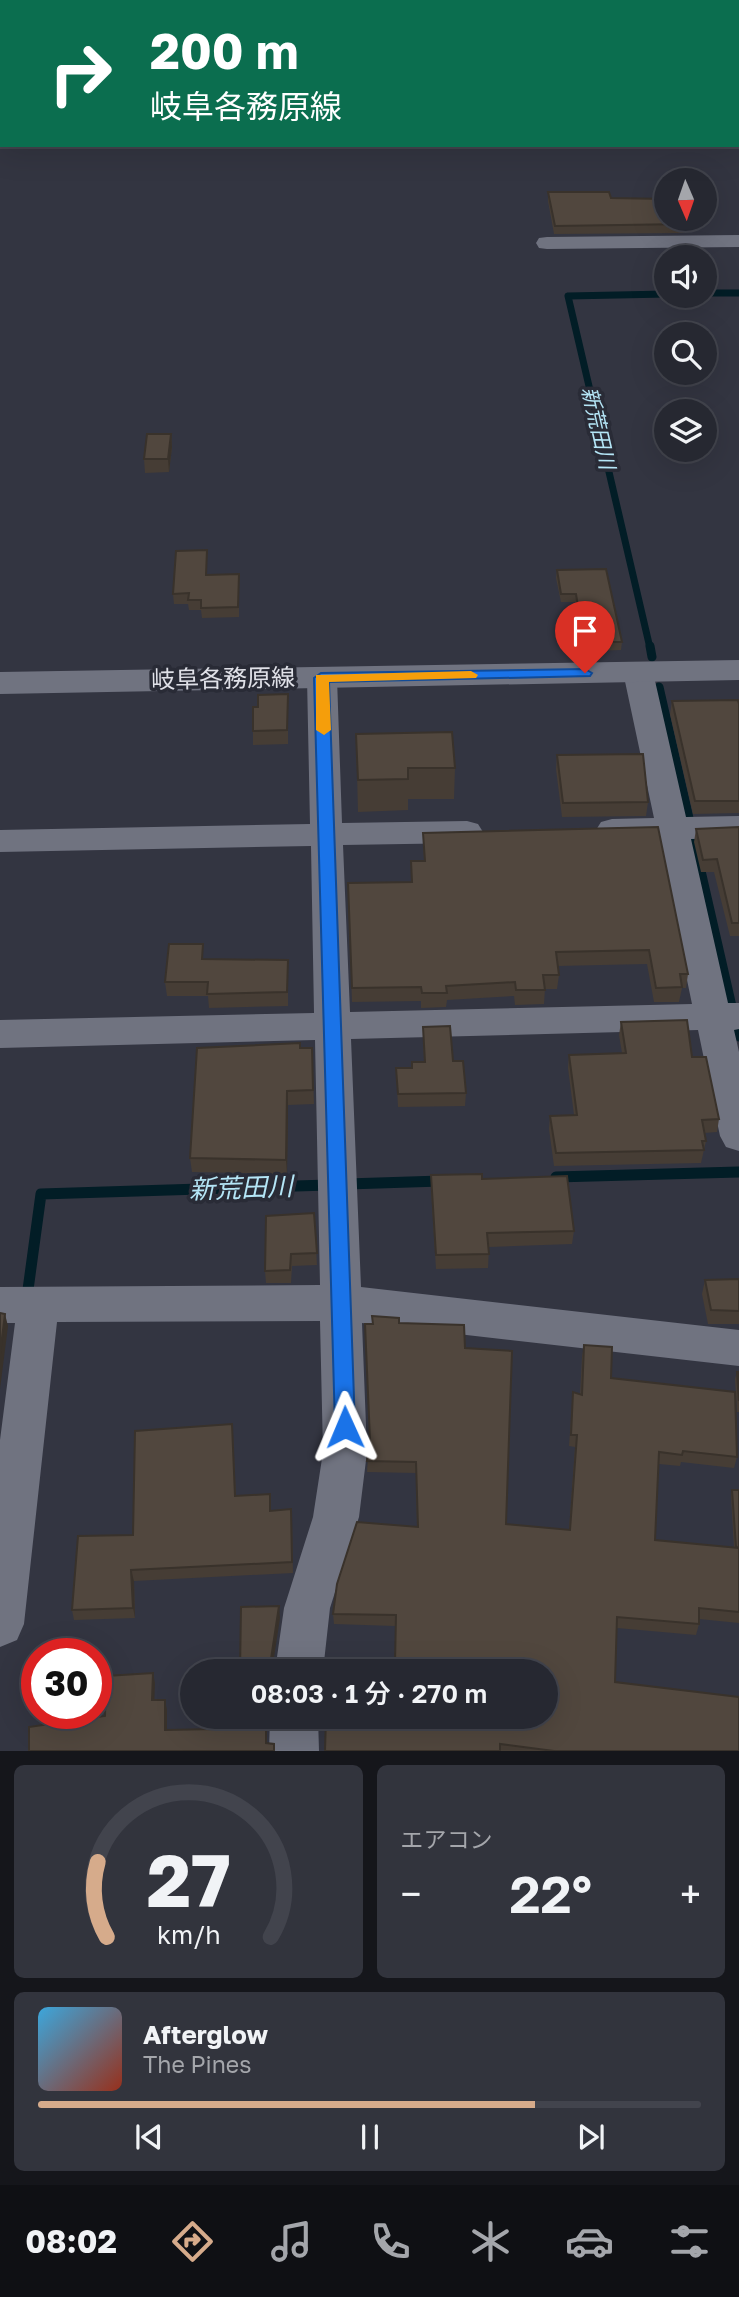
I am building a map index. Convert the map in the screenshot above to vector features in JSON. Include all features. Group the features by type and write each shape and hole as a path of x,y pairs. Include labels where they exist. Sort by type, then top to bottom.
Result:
{"main road":[{"name":"岐阜各務原線","path":"0,683 739,670"}],"street":[{"path":"547,243 739,241"},
{"path":"638,672 674,829 724,1016 739,1136"},
{"path":"301,1659 307,1608 336,1517 345,1452 343,1303 331,1026 328,835 321,678"},
{"path":"577,830 725,827"},
{"path":"0,841 494,832"},
{"path":"0,1034 724,1016"},
{"path":"0,1624 24,1305 343,1303 739,1348"},
{"path":"294,1729 294,1751"}],"building":[{"path":"548,192 609,192 611,198 654,199 654,224 555,226"},
{"path":"147,434 171,434 168,459 144,459"},
{"path":"207,550 206,575 239,574 238,607 201,608 201,600 188,600 189,593 173,594 176,551"},
{"path":"606,569 622,642 594,642 593,638 583,638 576,594 561,594 557,570"},
{"path":"288,694 287,730 253,731 253,707 258,707 258,695"},
{"path":"738,700 739,801 695,801 672,701"},
{"path":"452,732 455,768 408,768 408,779 358,780 356,734"},
{"path":"643,754 648,802 563,803 557,755"},
{"path":"658,827 688,974 680,974 682,987 656,988 649,950 556,952 559,975 543,975 545,990 516,990 515,982 446,986 447,993 422,993 421,987 352,988 348,883 412,882 411,861 425,861 423,833"},
{"path":"739,827 739,923 732,923 717,859 703,860 696,829"},
{"path":"169,944 203,944 202,959 288,960 287,992 207,994 208,982 165,982"},
{"path":"687,1020 692,1057 706,1057 719,1119 702,1120 706,1141 702,1141 704,1150 556,1153 550,1116 577,1115 569,1055 626,1053 621,1022"},
{"path":"450,1026 453,1061 463,1061 466,1093 398,1094 396,1068 412,1068 412,1062 425,1062 423,1027"},
{"path":"300,1043 300,1048 312,1048 313,1090 287,1091 286,1160 190,1158 197,1048"},
{"path":"482,1174 482,1179 567,1176 574,1231 487,1233 489,1254 436,1255 431,1175"},
{"path":"314,1213 317,1253 291,1254 290,1270 265,1271 266,1216"},
{"path":"739,1279 739,1311 711,1310 705,1280"},
{"path":"0,1313 5,1314 0,1354"},
{"path":"372,1316 399,1318 399,1323 464,1325 465,1348 512,1351 506,1524 570,1530 577,1435 571,1435 573,1392 582,1395 584,1345 612,1347 611,1378 735,1392 737,1457 683,1451 682,1455 659,1452 655,1540 739,1548 739,1612 699,1608 699,1624 617,1617 615,1682 739,1697 739,1751 554,1751 500,1744 500,1751 325,1751 326,1729 558,1729 558,1659 395,1659 396,1615 333,1614 337,1584 357,1522 418,1527 416,1462 367,1461 370,1440 365,1324 373,1324"},
{"path":"232,1424 235,1496 270,1494 270,1511 291,1509 292,1562 131,1570 133,1608 72,1610 78,1536 133,1535 135,1431"},
{"path":"732,1490 739,1490 739,1548 736,1547"},
{"path":"279,1606 271,1659 240,1659 241,1607"},
{"path":"153,1673 152,1700 165,1700 165,1730 266,1729 266,1743 274,1744 274,1751 29,1751 29,1729 112,1729 112,1676"}],"waterway":[{"name":"新荒田川","path":"717,293 739,293"},
{"name":"新荒田川","path":"650,648 568,296 654,294"},
{"name":"新荒田川","path":"650,646 652,657"},
{"name":"新荒田川","path":"659,687 739,1037"},
{"name":"新荒田川","path":"556,1177 739,1172"},
{"name":"新荒田川","path":"347,1184 441,1181"},
{"name":"新荒田川","path":"27,1297 41,1194 329,1185"}],"slow traffic":[{"path":"324,730 321,678 471,675"}],"route":[{"path":"345,1427 321,678 585,673"}]}
